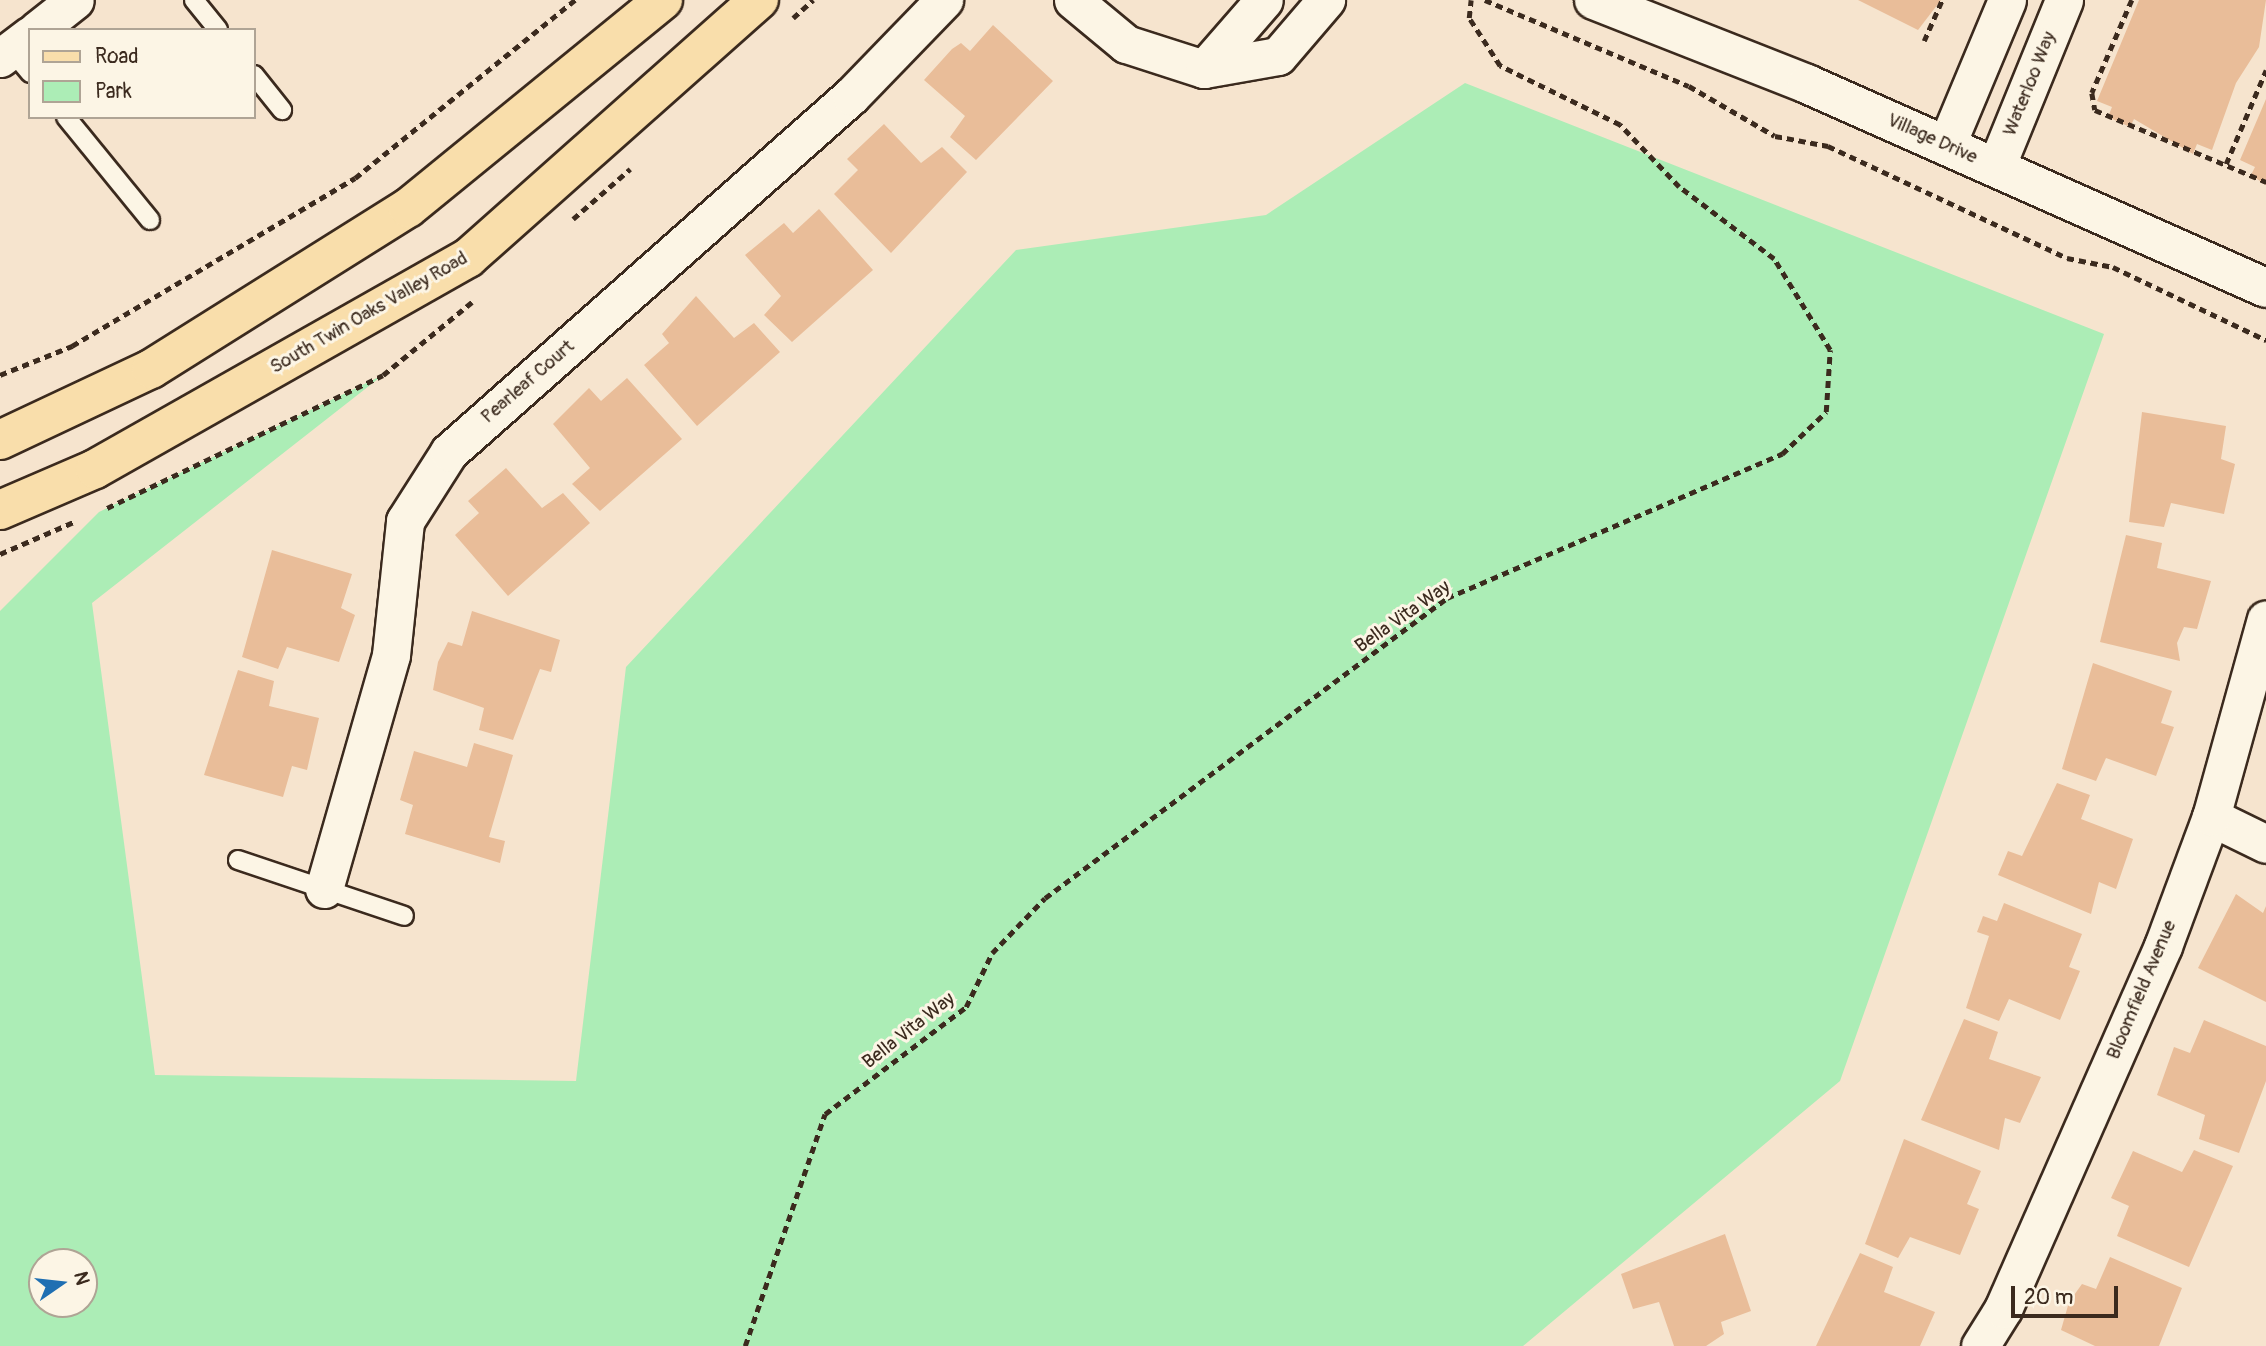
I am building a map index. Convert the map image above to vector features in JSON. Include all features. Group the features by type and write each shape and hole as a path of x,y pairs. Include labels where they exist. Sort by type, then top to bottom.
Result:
{"main road":[{"path":"0,440 151,369 408,208 663,0"},
{"name":"South Twin Oaks Valley Road","path":"0,510 95,469 468,258 759,0"}],"street":[{"path":"44,28 75,0"},
{"name":"Pearleaf Court","path":"324,889 391,655 405,521 449,452 851,96 944,0"},
{"path":"1073,0 1126,44 1204,69 1278,56 1317,10 1277,0"},
{"path":"1204,69 1264,0"},
{"name":"Village Drive","path":"1594,0 1996,167 2266,288"},
{"path":"1946,146 2007,0"},
{"name":"Waterloo Way","path":"1996,167 2064,0"},
{"name":"Bloomfield Avenue","path":"1980,1346 2003,1309 2163,946 2211,817 2266,620"},
{"path":"2211,817 2266,844"}],"lane":[{"path":"194,0 216,28"},
{"path":"256,78 282,110"},
{"path":"68,119 150,220"},
{"path":"238,860 404,916"}],"path":[{"path":"0,375 72,346 355,178 575,0"},
{"name":"Bella Vita Way","path":"746,1346 825,1114 967,1007 992,953 1045,898 1447,598 1782,454 1826,412 1830,350 1774,258 1679,187 1620,125 1500,66 1469,19 1471,0"},
{"path":"1485,0 1689,86 1776,136 1828,146 2067,258 2113,267 2266,340"},
{"path":"1924,41 1942,0"},
{"path":"2132,0 2092,93 2095,110 2266,182"},
{"path":"2226,164 2266,70"},
{"path":"99,512 383,375"},
{"path":"0,554 87,517"}],"green space":[{"path":"1465,83 2104,334 1840,1081 1523,1346 0,1346 0,611 99,512 383,375 92,603 155,1075 576,1081 626,667 1016,250 1266,215"}],"building":[{"path":"1858,0 1941,0 1918,30"},
{"path":"2139,0 2266,0 2259,47 2236,83 2212,150 2197,144 2193,154 2134,119 2130,127 2108,117 2112,107 2097,101"},
{"path":"993,25 1053,81 976,160 950,137 965,116 924,80 952,49 961,43 970,51"},
{"path":"2266,99 2266,185 2251,175 2255,167 2240,160"},
{"path":"884,124 921,163 942,147 967,172 891,253 834,194 858,170 847,159"},
{"path":"819,209 873,270 792,342 764,315 781,296 745,255 784,223 793,233"},
{"path":"696,296 734,338 754,323 780,352 697,426 644,365 669,343 662,334"},
{"path":"627,378 682,439 600,511 572,484 590,468 553,424 589,388 601,401"},
{"path":"2142,412 2226,426 2221,459 2235,464 2224,514 2171,503 2164,527 2129,522"},
{"path":"506,468 542,508 563,493 590,523 508,596 455,535 479,513 468,501"},
{"path":"2126,535 2162,543 2157,568 2211,581 2197,629 2184,627 2177,643 2180,661 2100,642"},
{"path":"272,550 352,574 341,608 355,615 339,662 287,647 278,669 242,657"},
{"path":"472,611 560,640 551,672 540,669 513,740 479,730 484,708 433,690 438,662 448,642 462,646"},
{"path":"2093,663 2172,691 2161,723 2174,727 2156,776 2106,758 2096,781 2062,769"},
{"path":"238,670 274,681 269,706 319,718 307,770 292,766 283,797 204,775"},
{"path":"474,743 513,755 489,837 505,841 500,863 405,834 413,805 400,800 414,751 467,767"},
{"path":"2057,783 2090,795 2081,819 2133,839 2116,889 2099,882 2091,914 1998,875 2008,851 2022,856"},
{"path":"2236,894 2263,913 2266,906 2266,1002 2198,968"},
{"path":"2004,903 2082,934 2069,967 2080,971 2060,1020 2009,999 1999,1021 1966,1008 1989,936 1977,932 1983,916 1997,921"},
{"path":"1964,1019 1998,1032 1989,1059 2041,1077 2020,1123 2005,1118 1999,1150 1921,1120"},
{"path":"2204,1020 2266,1046 2266,1081 2239,1153 2199,1139 2205,1115 2157,1095 2174,1047 2190,1053"},
{"path":"1904,1139 1981,1171 1967,1204 1979,1209 1960,1255 1910,1237 1898,1258 1865,1244"},
{"path":"2194,1150 2233,1166 2189,1267 2117,1236 2129,1206 2111,1198 2133,1151 2182,1172"},
{"path":"1725,1234 1751,1311 1721,1322 1724,1334 1706,1346 1674,1346 1659,1302 1633,1309 1621,1274"},
{"path":"1860,1253 1893,1267 1884,1292 1935,1312 1920,1346 1816,1346"},
{"path":"2110,1257 2182,1288 2159,1346 2095,1346 2061,1330 2069,1302 2082,1284 2096,1289"}]}
